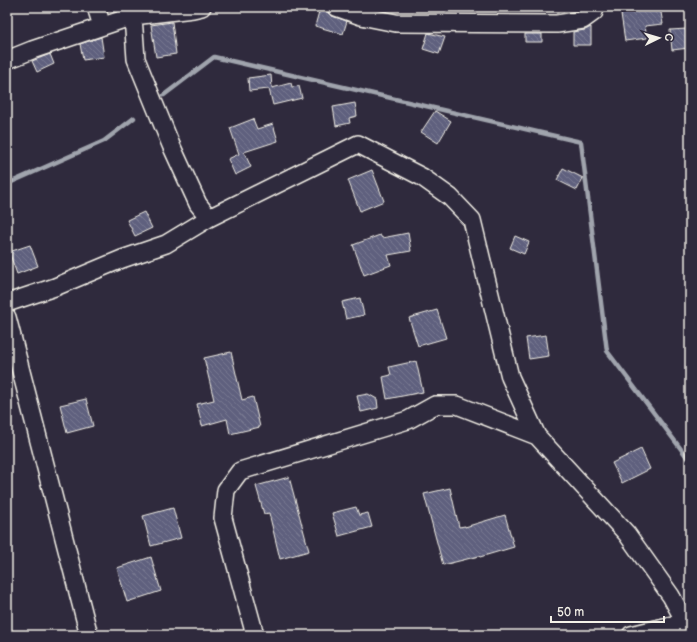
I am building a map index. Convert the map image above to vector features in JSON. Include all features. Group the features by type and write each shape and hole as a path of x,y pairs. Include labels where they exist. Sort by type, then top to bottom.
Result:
{"street":[{"path":"96,7 102,26"},
{"path":"7,60 133,16 202,7"},
{"path":"336,7 361,16 396,23 557,24 583,20 594,12 595,7"},
{"path":"133,16 136,59 171,145 198,204 209,218"},
{"path":"7,303 55,287 122,259 166,244 209,218 358,144 422,177 450,197 472,220 510,377 537,436 627,534 688,621 631,635"},
{"path":"7,317 89,635"},
{"path":"255,635 223,518 226,490 240,471 408,420 435,405 457,405 537,436"}],"building":[{"path":"620,7 660,7 663,24 645,26 647,38 625,41"},
{"path":"320,8 326,9 332,16 347,21 343,34 315,26"},
{"path":"172,22 176,54 156,57 151,25"},
{"path":"591,27 591,45 573,45 573,32 585,30"},
{"path":"687,29 689,48 672,50 670,30"},
{"path":"428,33 445,37 439,54 423,49"},
{"path":"525,34 542,34 542,42 525,42"},
{"path":"101,37 104,57 83,60 80,44"},
{"path":"50,54 54,64 37,72 32,61"},
{"path":"271,75 272,88 291,83 292,87 299,86 302,98 273,105 269,89 249,91 248,78"},
{"path":"355,103 357,116 349,118 350,123 336,126 333,107"},
{"path":"435,111 451,121 438,143 421,132"},
{"path":"253,119 257,129 273,124 278,141 244,152 251,167 235,175 228,159 239,154 230,128"},
{"path":"563,168 583,178 577,190 557,180"},
{"path":"372,170 384,201 360,211 348,180"},
{"path":"144,212 152,228 135,236 127,220"},
{"path":"408,233 411,251 388,255 391,265 364,275 353,245 380,235 382,238"},
{"path":"515,236 529,242 524,254 510,248"},
{"path":"30,245 38,266 17,274 9,252"},
{"path":"360,298 364,315 346,319 342,302"},
{"path":"437,310 446,338 418,346 409,318"},
{"path":"546,335 549,356 529,359 526,338"},
{"path":"231,352 242,400 253,397 260,427 230,434 227,419 202,426 197,404 214,400 204,358"},
{"path":"416,361 423,392 387,399 383,377 391,375 389,367"},
{"path":"368,394 377,399 378,408 361,412 357,396"},
{"path":"86,399 93,426 67,433 60,405"},
{"path":"641,449 650,469 622,483 612,463"},
{"path":"289,477 309,551 280,559 269,513 264,514 256,486"},
{"path":"450,488 459,527 465,527 505,515 514,547 480,557 443,565 424,494"},
{"path":"356,507 359,515 368,513 372,527 339,536 332,513"},
{"path":"173,508 181,538 151,546 143,516"},
{"path":"151,557 161,591 127,602 117,568"}],"waterway":[{"path":"164,95 214,57 581,142 607,351 690,461"},
{"path":"7,184 104,141 134,118"}]}
